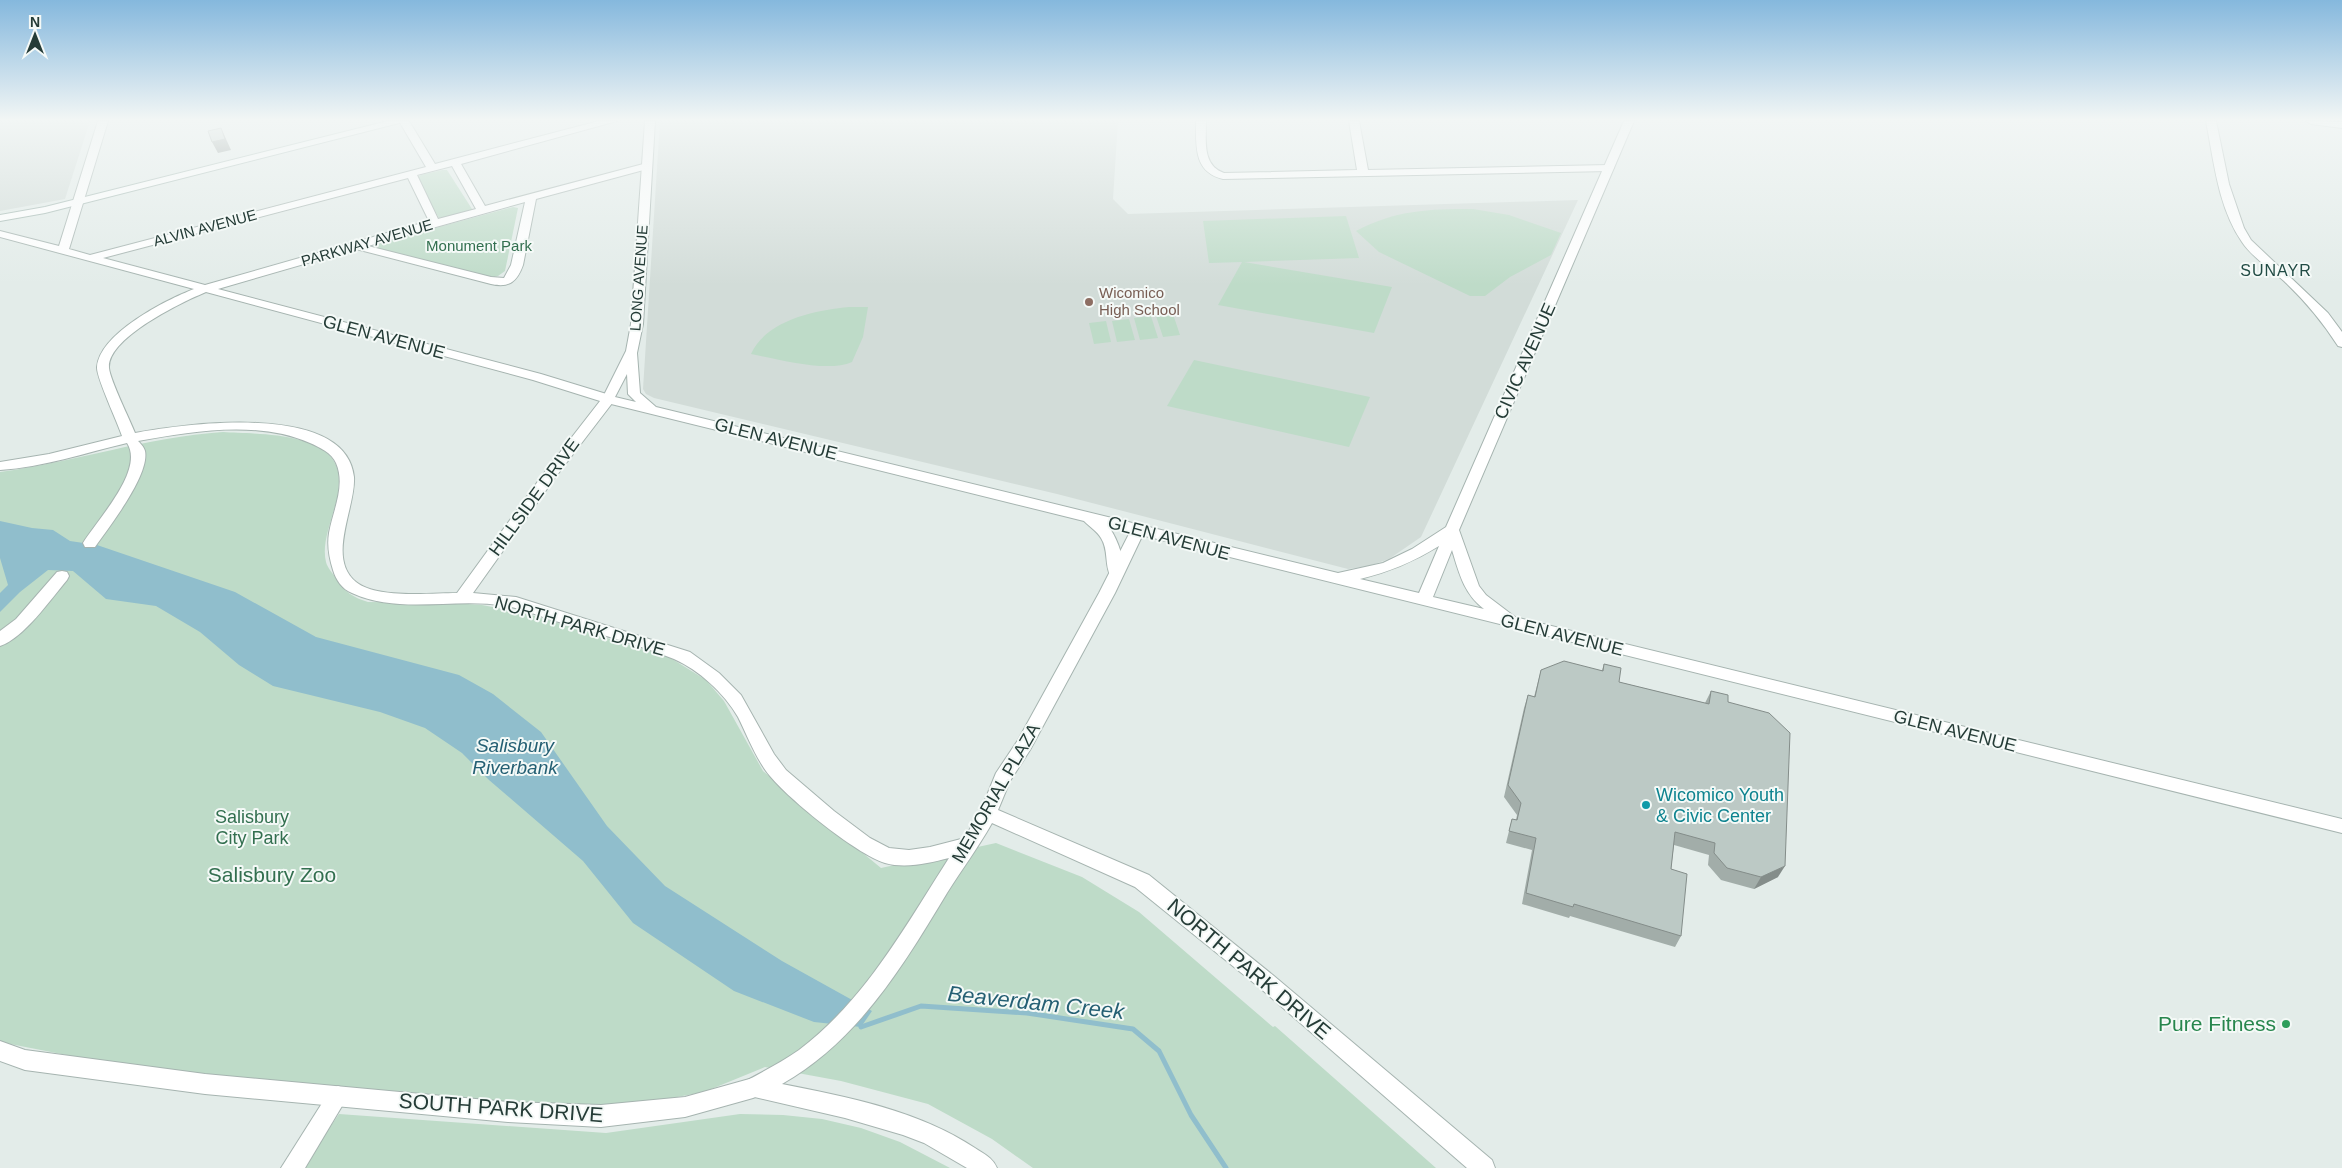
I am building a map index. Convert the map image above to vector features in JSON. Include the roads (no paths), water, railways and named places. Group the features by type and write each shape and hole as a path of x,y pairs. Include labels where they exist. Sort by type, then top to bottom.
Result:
{"street":[{"path":"63,252 87,176"},
{"path":"0,218 184,176"},
{"name":"ALVIN AVENUE","path":"88,258 406,176"},
{"path":"413,176 434,223"},
{"path":"462,176 482,210"},
{"name":"PARKWAY AVENUE","path":"130,438 103,368 103,359 113,344 128,330 183,296 434,223 613,176"},
{"name":"LONG AVENUE","path":"608,399 632,352 637,324 646,176"},
{"path":"1225,176 1293,176"},
{"name":"CIVIC AVENUE","path":"1424,601 1452,530 1606,176"},
{"path":"2222,176 2226,196 2238,229 2247,242 2318,309 2330,323 2342,343"},
{"path":"357,246 497,282 510,280 513,277 520,253 531,198"},
{"name":"GLEN AVENUE","path":"0,234 537,377 608,399 1085,516 1334,580 2342,826"},
{"path":"632,352 634,394 653,410"},
{"name":"HILLSIDE DRIVE","path":"462,597 549,476 608,399"},
{"name":"NORTH PARK DRIVE","path":"0,466 39,462 130,438 218,426 249,426 299,433 322,443 336,452 345,468 348,489 335,542 337,565 346,581 355,589 370,595 409,598 462,597 504,600 596,627 688,658 734,697 774,770 846,831 883,856 903,858 923,856 970,844"},
{"path":"90,543 119,504 137,465 138,450 130,438"},
{"path":"1085,516 1102,527 1110,537 1114,548 1116,573"},
{"name":"MEMORIAL PLAZA","path":"753,1088 805,1058 830,1036 879,983 957,861 970,844 987,813 1002,778 1024,745 1138,530"},
{"path":"1334,580 1388,567 1417,552 1452,530 1472,588 1482,599 1514,624"},
{"path":"0,640 21,622 62,576"},
{"name":"NORTH PARK DRIVE","path":"987,813 1142,881 1267,982 1484,1168"},
{"name":"SOUTH PARK DRIVE","path":"0,1051 25,1060 204,1084 508,1112 601,1116 685,1107 753,1088 875,1114 913,1126 941,1140 986,1168"},
{"path":"292,1168 338,1096"}],"water":[{"name":"Salisbury Riverbank","path":"0,521 32,528 53,530 70,541 97,545 235,592 316,637 459,675 493,694 541,732 607,826 665,886 782,961 872,1011 861,1027 814,1022 734,991 633,923 583,861 489,780 462,753 425,728 380,712 273,686 239,665 200,632 156,606 106,599 73,571 48,570 20,592 0,612 0,593 8,585 0,558"}],"waterway":[{"name":"Beaverdam Creek","path":"861,1027 921,1006 1027,1013 1133,1029 1159,1051 1191,1115 1226,1168"}],"place":[{"name":"Wicomico High School","path":"1089,302"},
{"name":"Wicomico Youth & Civic Center","path":"1646,805"},
{"name":"Pure Fitness","path":"2286,1024"}],"district":[{"name":"SUNAYR","path":"2276,270"}],"park label":[{"name":"Monument Park","path":"479,246"},
{"name":"Salisbury City Park","path":"252,828"},
{"name":"Salisbury Zoo","path":"272,875"}]}
